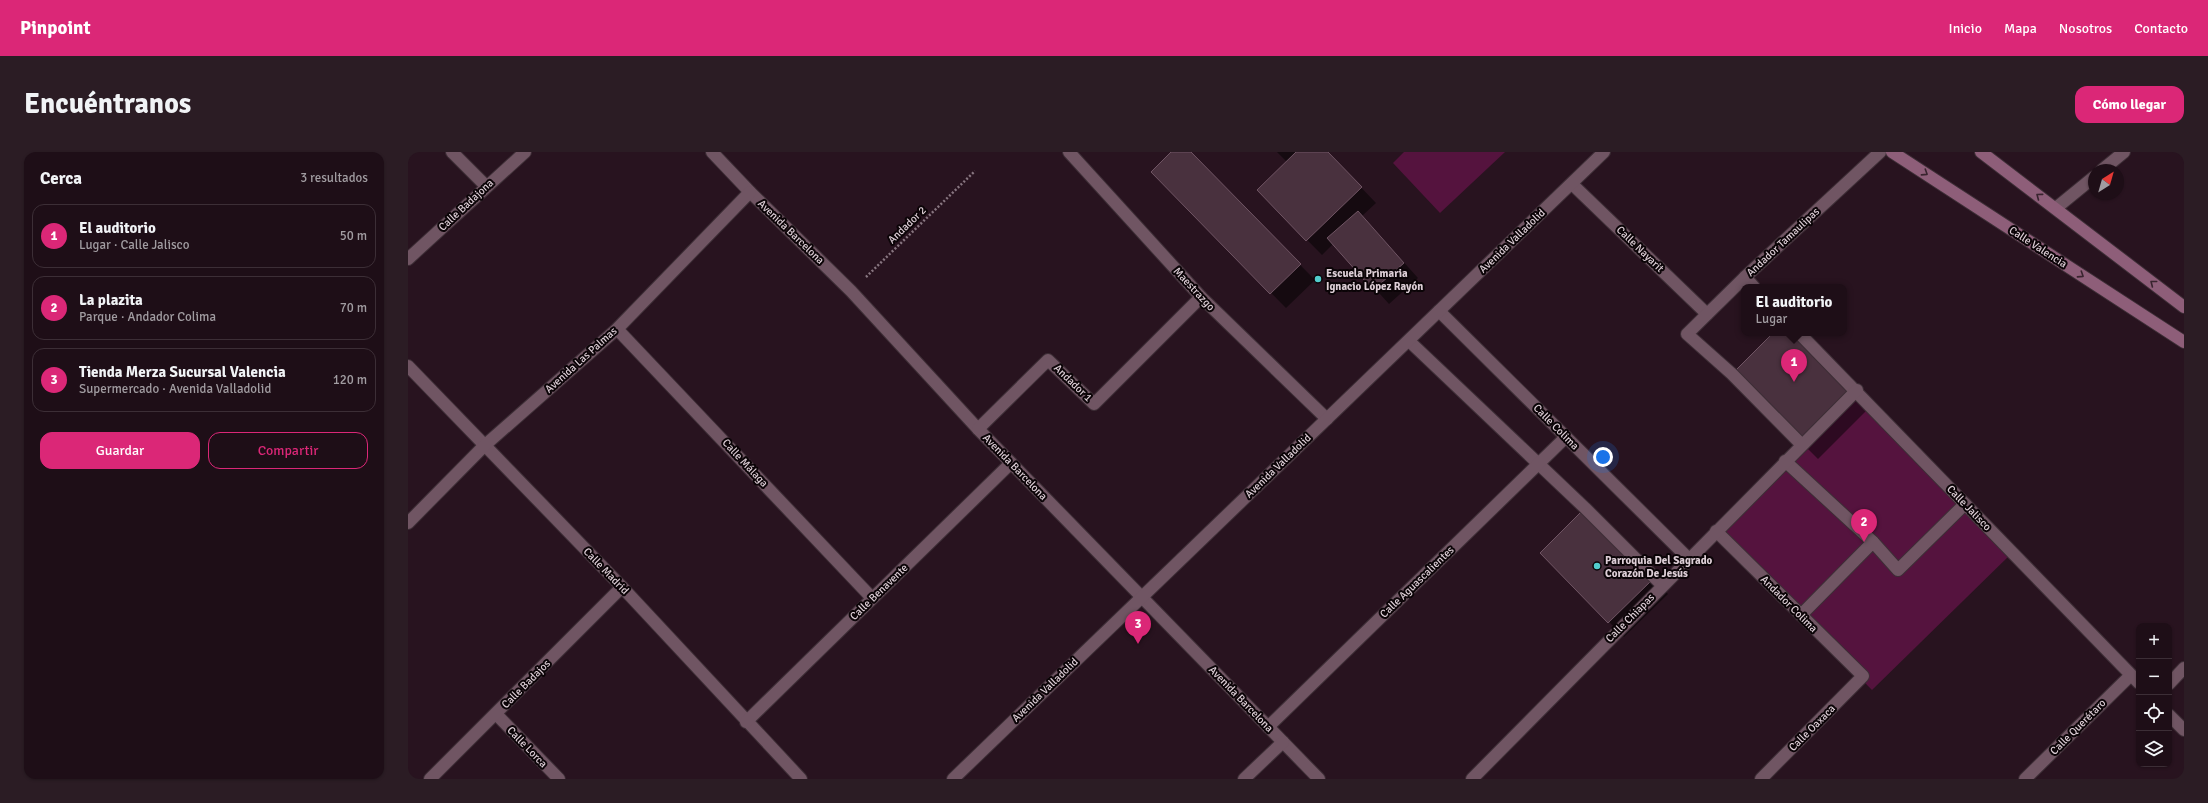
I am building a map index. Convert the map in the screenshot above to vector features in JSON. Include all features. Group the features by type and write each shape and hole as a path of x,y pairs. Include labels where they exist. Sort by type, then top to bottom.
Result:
{"street":[{"path":"452,152 486,186"},
{"name":"Calle Badajona","path":"408,259 524,152"},
{"name":"Avenida Barcelona","path":"712,152 750,192 851,291 978,429 1319,779"},
{"name":"Maestrazgo","path":"1069,152 1201,298 1327,419"},
{"name":"Avenida Valladolid","path":"952,779 1604,152"},
{"name":"Andador Tamaulipas","path":"1802,445 1732,374 1687,334 1744,277 1880,152"},
{"name":"Calle Valencia","path":"1892,152 2184,342"},
{"path":"1981,152 2184,307"},
{"path":"2109,164 2124,152"},
{"path":"2056,208 2088,182"},
{"name":"Calle Nayarit","path":"1572,184 1707,314"},
{"name":"Avenida Las Palmas","path":"408,523 484,446 617,328 750,192"},
{"path":"1744,277 1751,284"},
{"name":"Andador 1","path":"978,429 1048,360 1094,404 1201,298"},
{"name":"Calle Colima","path":"1440,311 1689,559"},
{"name":"Calle Málaga","path":"617,328 872,598"},
{"name":"Calle Jalisco","path":"1802,336 1857,390 2136,681"},
{"path":"1409,341 1585,508 1662,586"},
{"name":"Calle Madrid","path":"408,366 622,587 746,722 801,779"},
{"name":"Calle Chiapas","path":"1472,779 1785,461 1857,390"},
{"name":"Calle Aguascalientes","path":"1268,727 1566,437"},
{"path":"1785,461 1873,542 1898,570 1965,504"},
{"name":"Calle Benavente","path":"746,722 1011,463"},
{"name":"Andador Colima","path":"1716,531 1863,676"},
{"path":"1801,615 1873,542"},
{"name":"Calle Badajos","path":"430,779 622,587"},
{"path":"2172,681 2184,668"},
{"name":"Calle Querétaro","path":"2025,779 2130,675"},
{"name":"Calle Oaxaca","path":"1761,779 1863,676"},
{"name":"Calle Lorca","path":"496,714 559,779"},
{"path":"2172,718 2184,730"},
{"path":"1244,779 1283,742"}],"path":[{"name":"Andador 2","path":"851,291 975,170"}],"shaded area":[{"path":"1404,152 1505,152 1440,213 1393,163"},
{"path":"1857,390 2012,553 1872,690 1716,531"}],"building":[{"path":"1171,152 1191,152 1301,264 1270,294 1151,172"},
{"path":"1296,152 1328,152 1362,187 1306,241 1257,190"},
{"path":"1358,211 1404,263 1373,290 1327,238"},
{"path":"1770,336 1802,336 1857,390 1802,445 1732,374"},
{"name":"Parroquia Del Sagrado Corazón De Jesús","path":"1585,508 1654,578 1608,623 1540,553"}],"place":[{"name":"Escuela Primaria Ignacio López Rayón","path":"1318,279"},
{"name":"El auditorio","path":"1794,382"},
{"name":"La plazita","path":"1864,542"},
{"name":"Parroquia Del Sagrado Corazón De Jesús","path":"1597,566"},
{"name":"Tienda Merza Sucursal Valencia","path":"1138,644"}]}
